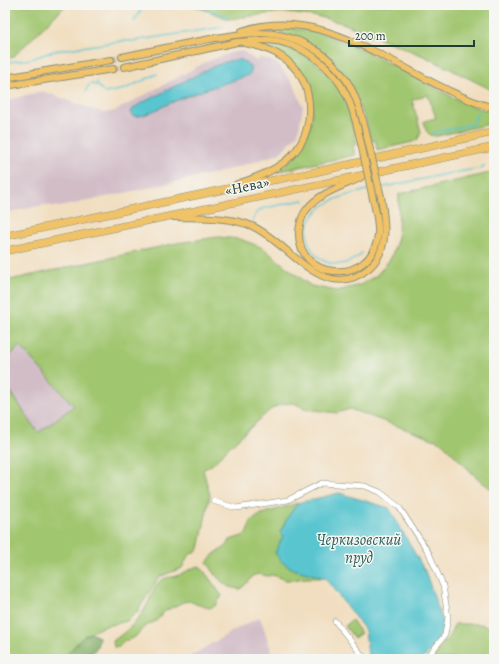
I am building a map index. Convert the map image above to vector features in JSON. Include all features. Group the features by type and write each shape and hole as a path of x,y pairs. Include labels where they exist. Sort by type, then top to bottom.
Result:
{"highway":[{"name":"«Нева»","path":"5,236 226,189 311,173 494,132"},
{"name":"«Нева»","path":"5,252 164,217 365,176 494,147"}],"main road":[{"path":"233,35 250,28 281,24 311,27 362,45 461,97 494,108"},
{"path":"122,57 233,35 260,33 281,35 301,41 313,48 326,57 341,72 353,92 359,107 381,197 385,236 380,253 370,267 362,273 347,278 334,279 319,275 306,267 268,235 242,222 222,219 164,217"},
{"path":"124,67 237,42 269,40 280,42 309,54 322,63 335,77 347,95 353,112 373,199 378,235 373,250 364,262 350,270 335,272 321,268 310,260 302,249 299,236 301,222 308,208 319,198 365,176"},
{"path":"226,189 255,178 279,166 291,156 301,144 306,131 310,109 305,84 298,72 290,64 271,50 237,42"},
{"path":"6,77 111,60"},
{"path":"5,86 113,69"}],"street":[{"path":"213,500 236,508 288,500 322,483 366,486 380,492 399,507 429,553 443,586 448,617 445,635 426,659"},
{"path":"336,620 365,659"}],"shaded area":[{"path":"243,51 256,61 260,57 277,63 294,85 303,106 298,134 280,153 216,173 60,207 44,205 5,213 5,101 42,91 103,113 115,111 206,62 233,52"},
{"path":"20,346 74,406 38,433 5,383 5,361"},
{"path":"260,617 274,659 186,659 236,629"}],"green space":[{"path":"5,5 76,5 64,7 12,58 5,57"},
{"path":"192,5 494,5 494,91 426,57 345,24 320,17 281,12 229,19"},
{"path":"272,28 305,30 320,33 349,43 460,101 494,112 494,123 437,136 431,135 426,130 424,121 436,118 428,95 412,100 421,132 418,139 413,142 377,150 376,141 371,140 365,118 335,62 302,39 281,33 259,30"},
{"path":"256,43 286,48 299,53 322,68 332,79 340,91 350,114 357,144 353,146 355,155 276,172 293,157 300,149 305,139 312,119 311,96 306,80 300,71"},
{"path":"494,172 494,491 478,479 441,442 350,409 337,413 306,409 294,403 281,404 270,410 231,445 213,464 203,470 210,495 199,549 188,556 182,568 159,577 137,612 127,621 102,627 84,636 65,656 65,659 5,659 5,383 38,433 74,406 20,346 5,361 5,281 177,243 218,237 240,239 263,248 311,286 337,291 360,285 377,275 391,258 398,238 399,194"},
{"path":"298,503 289,515 280,532 283,536 293,569 325,578 285,580 273,575 267,576 260,574 254,575 240,589 229,586 220,580 207,562 213,555 225,547 230,540 247,533 251,521 262,514"},
{"path":"198,566 201,567 222,596 215,606 209,608 190,601 183,602 165,611 156,621 144,627 135,637 123,642 119,647 114,647 113,641 128,629 140,616 161,580 179,575"},
{"path":"352,620 361,633 354,638 345,626"},
{"path":"455,624 480,624 494,628 494,659 431,659 449,636"},
{"path":"91,633 99,637 97,647 88,657 78,660 65,659 65,656 84,636"}],"water":[{"path":"242,60 250,66 251,72 249,75 191,95 145,115 131,115 132,110 138,105 212,67 228,61"},
{"name":"Черкизовский пруд","path":"339,493 389,508 425,571 444,625 436,644 422,659 372,659 368,655 365,630 325,578 293,569 283,563 275,553 283,536 280,532 289,515 298,503"}],"waterway":[{"path":"134,21 144,5"},
{"path":"197,5 228,17"},
{"path":"5,57 9,62 31,59 54,51 223,27"},
{"path":"97,82 97,85 105,93 125,89 157,74"},
{"path":"86,91 88,86 91,84 97,85"},
{"path":"433,133 473,124 478,111"},
{"path":"380,188 482,168 484,165"},
{"path":"362,253 349,262 336,264 324,261 315,253 309,243 307,231 311,218 322,207 344,196 368,190"},
{"path":"252,221 257,212 261,209 304,201"},
{"path":"425,656 432,659"}],"tunnel":[{"path":"111,60 122,57"},
{"path":"113,69 124,67"}]}
